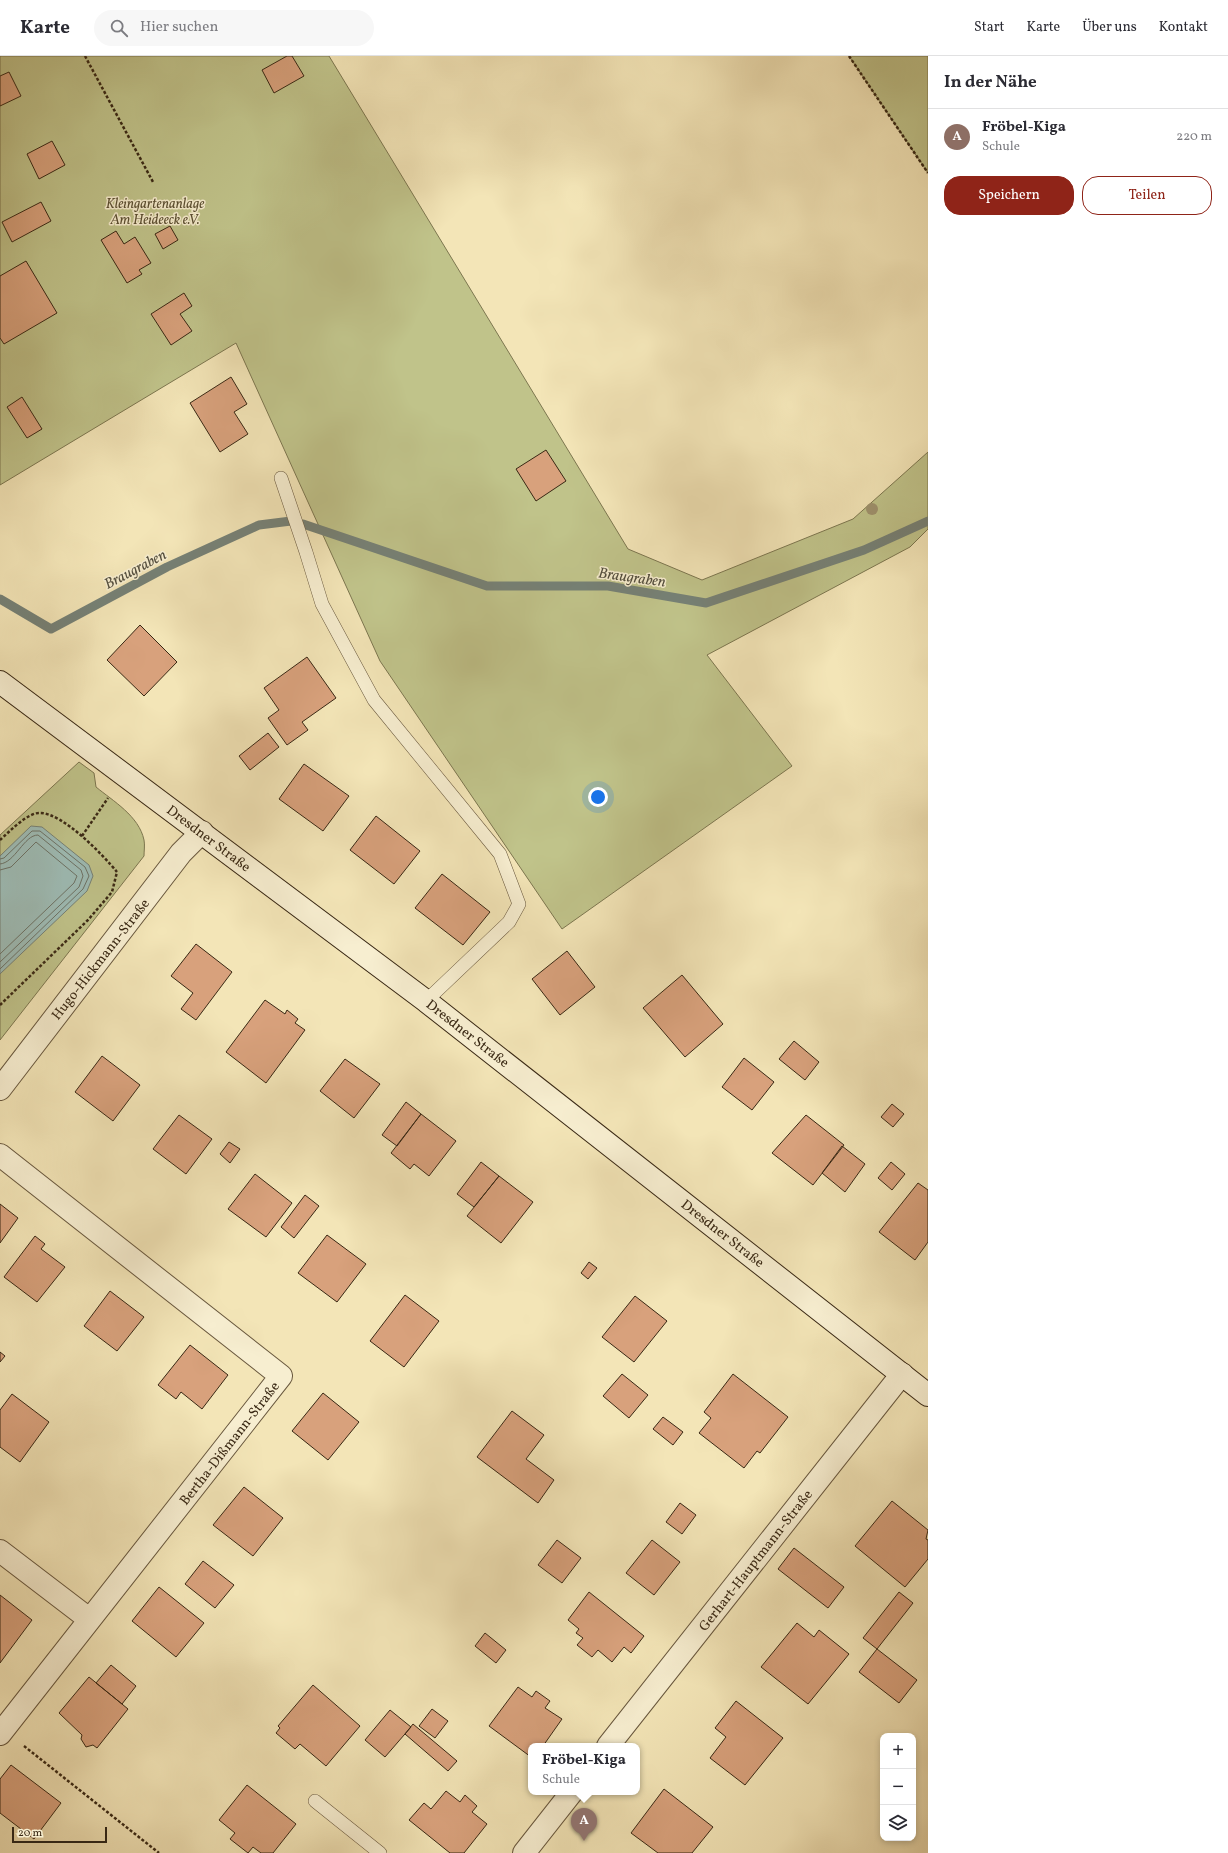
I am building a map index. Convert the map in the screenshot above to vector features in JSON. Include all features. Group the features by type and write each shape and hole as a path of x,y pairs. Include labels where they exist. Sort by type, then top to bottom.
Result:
{"street":[{"name":"Dresdner Straße","path":"0,682 426,1001 928,1394"},
{"name":"Hugo-Hickmann-Straße","path":"0,1089 182,853 202,832"},
{"name":"Bertha-Dißmann-Straße","path":"0,1155 281,1376 89,1619 2,1732"},
{"name":"Gerhart-Hauptmann-Straße","path":"610,1743 902,1374"},
{"path":"0,1551 89,1619"},
{"path":"524,1853 570,1795"}],"lane":[{"path":"281,478 322,604 374,700 500,854 518,904 509,922 426,1001"},
{"path":"315,1801 380,1853"}],"path":[{"path":"85,56 153,182"},
{"path":"849,56 928,173"},
{"path":"82,836 124,774"},
{"path":"0,840 22,820 39,812 51,815 82,836 103,855 117,872 112,892 88,920 0,1005"},
{"path":"2,1732 160,1853"}],"green space":[{"name":"Kleingartenanlage Am Heideeck e.V.","path":"0,56 329,56 628,549 702,580 853,519 928,452 928,529 910,547 707,655 792,766 562,929 380,661 236,343 0,485"},
{"path":"849,56 928,56 928,173"},
{"path":"79,762 94,773 96,787 131,816 137,824 144,840 144,856 0,1040 0,835"}],"water":[{"path":"31,826 42,827 89,865 93,876 87,891 0,974 0,856"}],"building":[{"path":"287,56 292,56 304,76 274,93 262,70"},
{"path":"9,72 21,96 0,106 0,76"},
{"path":"52,141 65,165 39,179 27,154"},
{"path":"41,202 51,221 12,242 2,222"},
{"path":"170,226 178,240 163,249 155,234"},
{"path":"116,231 124,244 135,237 151,263 139,270 142,274 127,283 101,240"},
{"path":"26,261 57,313 4,344 0,338 0,276"},
{"path":"184,293 192,306 180,314 192,331 171,345 151,314"},
{"path":"231,377 247,404 234,412 248,434 220,452 190,403"},
{"path":"22,397 42,429 27,438 7,407"},
{"path":"546,450 566,481 536,501 516,469"},
{"path":"140,625 177,662 144,696 107,660"},
{"path":"307,657 336,698 302,722 308,730 287,745 268,718 279,710 264,688"},
{"path":"268,733 279,747 250,770 239,756"},
{"path":"304,764 349,796 323,831 279,799"},
{"path":"376,816 420,851 394,884 350,850"},
{"path":"442,874 490,912 463,945 415,908"},
{"path":"196,944 232,972 196,1020 181,1009 193,993 171,976"},
{"path":"567,951 595,987 560,1015 532,979"},
{"path":"682,975 723,1024 685,1057 643,1008"},
{"path":"265,1000 285,1014 287,1010 298,1019 295,1023 305,1030 266,1083 226,1052"},
{"path":"794,1041 819,1062 805,1080 779,1059"},
{"path":"102,1056 140,1085 113,1121 75,1092"},
{"path":"744,1058 774,1082 752,1110 722,1087"},
{"path":"345,1059 380,1084 354,1118 320,1091"},
{"path":"406,1102 421,1114 397,1146 382,1135"},
{"path":"892,1104 904,1114 893,1127 881,1117"},
{"path":"421,1114 456,1141 429,1176 414,1164 410,1169 391,1153"},
{"path":"179,1115 212,1139 186,1174 153,1149"},
{"path":"806,1115 844,1145 813,1185 772,1153"},
{"path":"229,1142 240,1149 230,1163 220,1154"},
{"path":"842,1146 865,1164 845,1192 822,1173"},
{"path":"481,1162 499,1176 474,1207 457,1194"},
{"path":"891,1162 905,1174 892,1190 878,1178"},
{"path":"255,1174 292,1203 266,1237 228,1209"},
{"path":"499,1176 533,1202 501,1243 467,1216"},
{"path":"918,1183 928,1190 928,1242 915,1260 879,1232"},
{"path":"305,1195 319,1206 294,1238 281,1227"},
{"path":"0,1204 18,1218 0,1243"},
{"path":"327,1235 366,1264 337,1302 298,1273"},
{"path":"35,1236 45,1244 41,1249 65,1267 37,1302 4,1277"},
{"path":"589,1262 597,1268 588,1279 581,1273"},
{"path":"110,1291 144,1317 117,1351 84,1326"},
{"path":"405,1295 439,1321 404,1367 370,1341"},
{"path":"635,1296 667,1321 634,1362 602,1337"},
{"path":"190,1345 228,1375 202,1409 181,1392 176,1399 158,1385"},
{"path":"0,1352 5,1356 0,1362"},
{"path":"622,1374 648,1395 629,1418 603,1396"},
{"path":"733,1374 788,1417 760,1453 757,1451 744,1468 699,1433 711,1418 704,1412"},
{"path":"323,1393 359,1422 328,1460 292,1431"},
{"path":"12,1394 49,1422 20,1462 0,1447 0,1410"},
{"path":"512,1411 544,1435 526,1459 554,1480 538,1503 477,1457"},
{"path":"663,1417 683,1432 673,1445 653,1429"},
{"path":"244,1487 283,1518 253,1556 213,1525"},
{"path":"892,1501 928,1530 926,1539 928,1540 928,1559 905,1587 855,1546"},
{"path":"680,1503 696,1515 682,1534 666,1522"},
{"path":"557,1540 581,1558 562,1583 538,1565"},
{"path":"652,1540 680,1562 654,1595 626,1573"},
{"path":"794,1548 844,1587 828,1608 778,1569"},
{"path":"203,1561 234,1585 215,1608 185,1584"},
{"path":"159,1587 204,1623 176,1657 132,1621"},
{"path":"589,1592 644,1636 631,1653 624,1647 612,1662 598,1650 592,1657 577,1645 583,1638 576,1633 579,1629 568,1620"},
{"path":"899,1592 913,1603 877,1649 863,1638"},
{"path":"0,1595 32,1620 0,1663"},
{"path":"797,1623 814,1637 819,1630 849,1654 808,1704 761,1667"},
{"path":"485,1633 506,1650 496,1663 475,1646"},
{"path":"877,1649 917,1680 899,1703 859,1672"},
{"path":"111,1665 136,1686 122,1704 96,1683"},
{"path":"89,1677 128,1709 97,1748 93,1745 86,1747 81,1739 82,1735 59,1713"},
{"path":"313,1685 360,1726 326,1766 300,1744 295,1749 276,1733 280,1728 278,1726"},
{"path":"518,1687 532,1697 536,1691 550,1701 545,1708 562,1719 545,1743 528,1743 528,1755 489,1726"},
{"path":"736,1701 783,1738 745,1785 710,1758 726,1737 715,1728"},
{"path":"432,1709 448,1721 435,1738 419,1726"},
{"path":"390,1710 411,1727 385,1757 365,1740"},
{"path":"413,1724 457,1761 448,1771 405,1734"},
{"path":"11,1765 61,1803 34,1839 0,1813 0,1779"},
{"path":"247,1785 296,1824 273,1853 261,1853 253,1847 248,1853 230,1839 235,1833 219,1820"},
{"path":"664,1789 713,1827 692,1853 658,1853 631,1833"},
{"path":"446,1791 460,1802 465,1795 477,1806 472,1812 487,1824 464,1853 450,1853 409,1820 424,1803 431,1809"}],"waterway":[{"name":"Braugraben","path":"0,599 51,629 167,567 259,525 291,521"},
{"name":"Braugraben","path":"303,524 487,586 608,586 706,603 864,550 928,521"}],"place":[{"name":"Fröbel-Kiga","path":"584,1841"}]}
